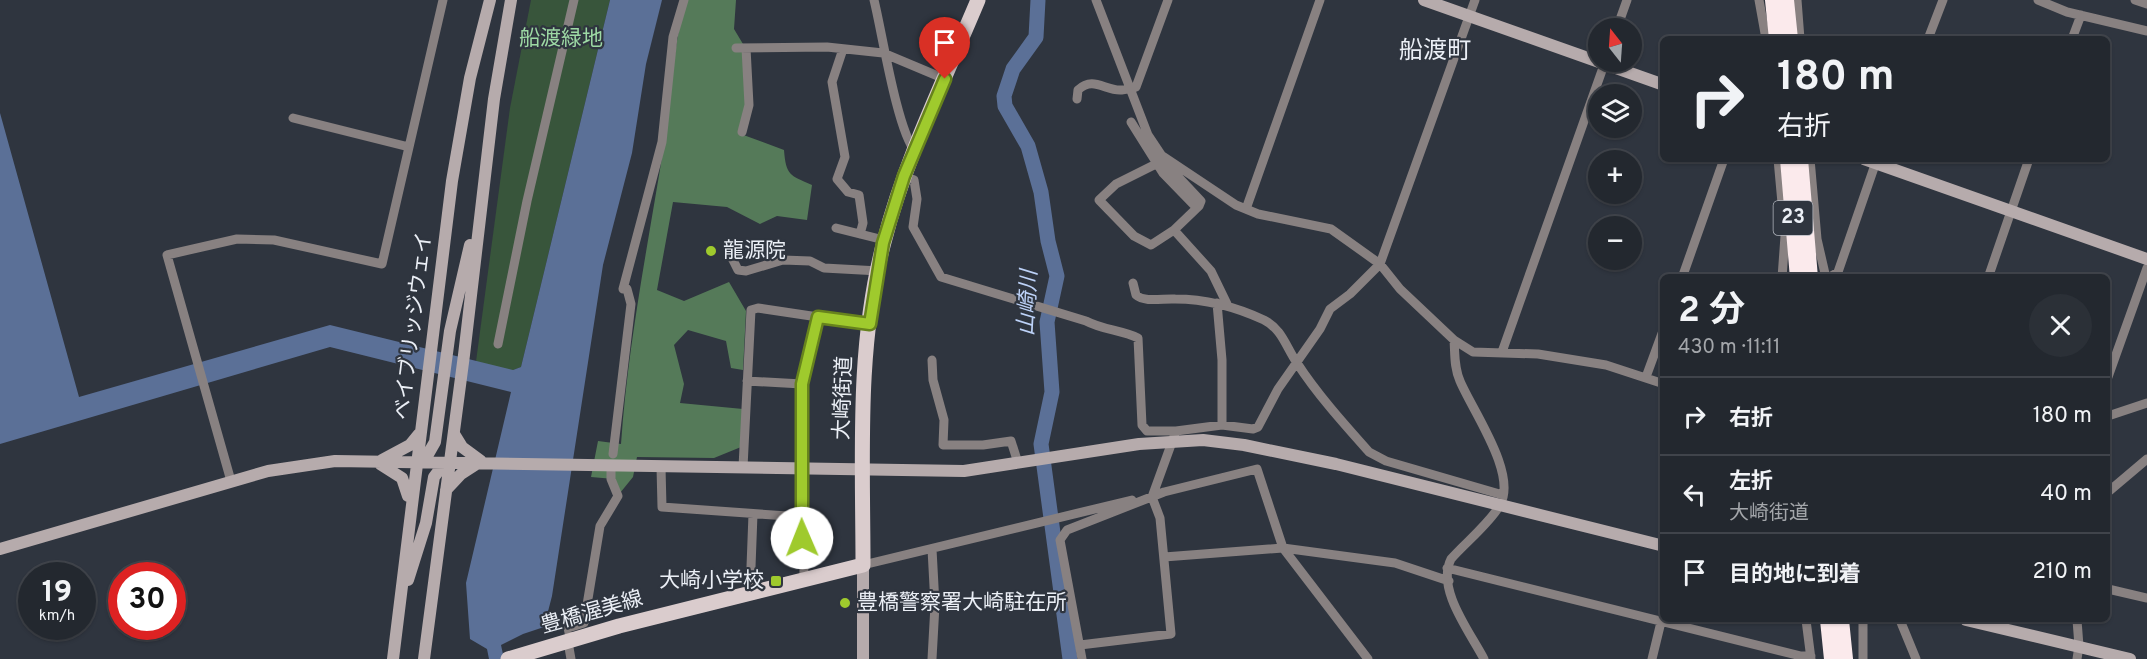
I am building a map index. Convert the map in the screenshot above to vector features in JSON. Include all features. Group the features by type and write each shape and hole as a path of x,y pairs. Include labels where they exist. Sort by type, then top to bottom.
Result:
{"highway":[{"path":"1773,0 1777,36"},
{"path":"1786,0 1790,36"},
{"name":"23","path":"1788,162 1798,274"},
{"name":"23","path":"1800,162 1810,274"},
{"path":"1828,622 1833,659"},
{"path":"1841,622 1845,659"}],"main road":[{"name":"大崎街道","path":"863,565 863,392 870,324 884,240 904,176 978,0"},
{"name":"豊橋渥美線","path":"508,659 750,592 863,565"}],"street":[{"path":"231,482 167,255 219,241 274,240 382,264 443,0"},
{"name":"ベイブリッジウェイ","path":"393,659 427,374 460,127 490,0"},
{"path":"424,659 464,355 494,99 511,0"},
{"path":"498,344 532,177 574,0"},
{"path":"614,454 631,304 627,289 623,289 662,142 673,37 684,0"},
{"path":"874,0 902,121 910,145 915,151"},
{"path":"1096,0 1128,89 1159,159 1246,210 1327,227 1380,264 1400,289 1454,340 1473,352 1502,352 1606,365 1660,382"},
{"path":"1077,99 1078,90 1088,83 1106,85 1118,90 1136,87 1168,0"},
{"path":"1246,210 1320,0"},
{"path":"1424,0 1588,57"},
{"path":"0,549 231,482 308,463 488,462 964,471 1174,436 1222,424 1253,429 1258,427 1296,362 1320,329 1330,309 1350,294 1380,264 1475,0"},
{"path":"1621,18 1627,0"},
{"path":"1759,0 1765,36"},
{"path":"1797,0 1800,36"},
{"path":"1929,36 1943,0"},
{"path":"2038,0 2081,15 2147,31"},
{"path":"2135,0 2147,4"},
{"path":"2074,36 2081,15"},
{"path":"736,48 843,49 887,55 945,79"},
{"path":"742,132 749,105 746,48"},
{"path":"843,49 832,82 845,157 837,180 848,192 859,195 863,223 860,234"},
{"path":"1502,352 1602,72"},
{"path":"1629,72 1660,84"},
{"path":"293,118 409,147"},
{"path":"1131,122 1159,159 1201,201 1197,208 1174,230 1151,245 1134,236 1099,200 1116,184 1159,159"},
{"path":"1683,274 1723,162"},
{"path":"1778,162 1785,236 1782,274"},
{"path":"1809,162 1817,239 1827,274"},
{"path":"1836,274 1871,162"},
{"path":"1877,162 2010,213 2147,259"},
{"path":"1989,274 2028,162"},
{"path":"904,176 914,180 916,199 913,226 941,278 1086,321 1100,328 1125,332 1138,338 1142,425 1147,431 1244,445 1502,500"},
{"path":"416,463 427,456 435,442 452,317 480,209"},
{"path":"836,228 884,240"},
{"path":"1174,230 1211,271 1222,304 1222,424"},
{"path":"729,252 738,270 792,260 810,261 824,268 879,271"},
{"path":"2110,371 2147,268"},
{"path":"1133,283 1136,295 1143,299 1180,299 1222,304 1273,326 1296,362 1362,444 1377,457 1502,500 1660,545"},
{"path":"743,468 751,310 758,308 870,324"},
{"path":"804,579 802,384 818,317"},
{"path":"1646,376 1660,339"},
{"path":"1454,340 1455,364 1459,380 1496,451 1502,500 1450,559 1446,568 1449,581 1447,583 1458,612 1484,659"},
{"path":"932,360 933,380 944,420 943,445 983,445 1011,441 1018,463"},
{"path":"747,381 802,384"},
{"path":"2110,415 2147,403"},
{"path":"376,462 398,454 410,446 420,434"},
{"path":"454,434 462,447 488,462"},
{"path":"1080,645 1171,634 1160,518 1152,497 1174,436"},
{"path":"2110,490 2147,459"},
{"path":"376,462 402,477 411,506"},
{"path":"398,613 426,523 434,477 450,462"},
{"path":"446,490 461,474 488,462"},
{"path":"661,466 662,507 802,517"},
{"path":"1082,659 1060,540 1067,530 1164,492 1257,469 1283,548 1368,659"},
{"path":"571,659 568,628 584,623 600,526 618,496 610,479 611,471"},
{"path":"863,659 863,565 1152,497"},
{"path":"750,592 753,514"},
{"path":"1164,557 1283,548 1395,564 1449,581"},
{"path":"932,549 935,605 932,659"},
{"path":"1446,568 1660,622"},
{"path":"2110,589 2147,598"},
{"path":"1652,659 1661,622 1811,658 1806,622"},
{"path":"1863,622 1863,659"},
{"path":"1900,622 1916,659"},
{"path":"1973,622 2078,653 2130,659"},
{"path":"2077,622 2078,653"}],"green space":[{"name":"船渡緑地","path":"531,0 610,0 521,367 513,370 475,369 510,108"},
{"path":"686,0 736,0 734,29 743,44 748,101 738,133 784,150 790,174 812,185 807,220 777,216 760,224 727,207 673,202 657,290 684,301 729,282 746,311 743,370 731,368 726,341 688,330 674,345 684,384 680,403 743,409 741,447 714,458 637,457 633,477 620,493 614,479 591,477 598,441 621,444 633,331 664,145 675,54"}],"water":[{"path":"610,0 662,0 646,64 632,153 603,265 552,596 544,627 501,645 504,659 489,659 487,649 470,639 466,583 511,392 330,347 0,444 0,113 79,397 330,325 513,370 521,367"}],"waterway":[{"name":"山崎川","path":"1038,0 1036,37 1013,69 1004,96 1005,106 1028,146 1041,192 1048,241 1057,276 1047,322 1052,392 1041,444 1070,659"}],"place":[{"name":"龍源院","path":"711,251"},
{"name":"大崎小学校","path":"776,581"},
{"name":"豊橋警察署大崎駐在所","path":"845,603"}],"district":[{"name":"船渡町","path":"1435,52"}],"route":[{"path":"802,538 802,384 818,317 870,324 883,243 904,176 945,79"}]}
